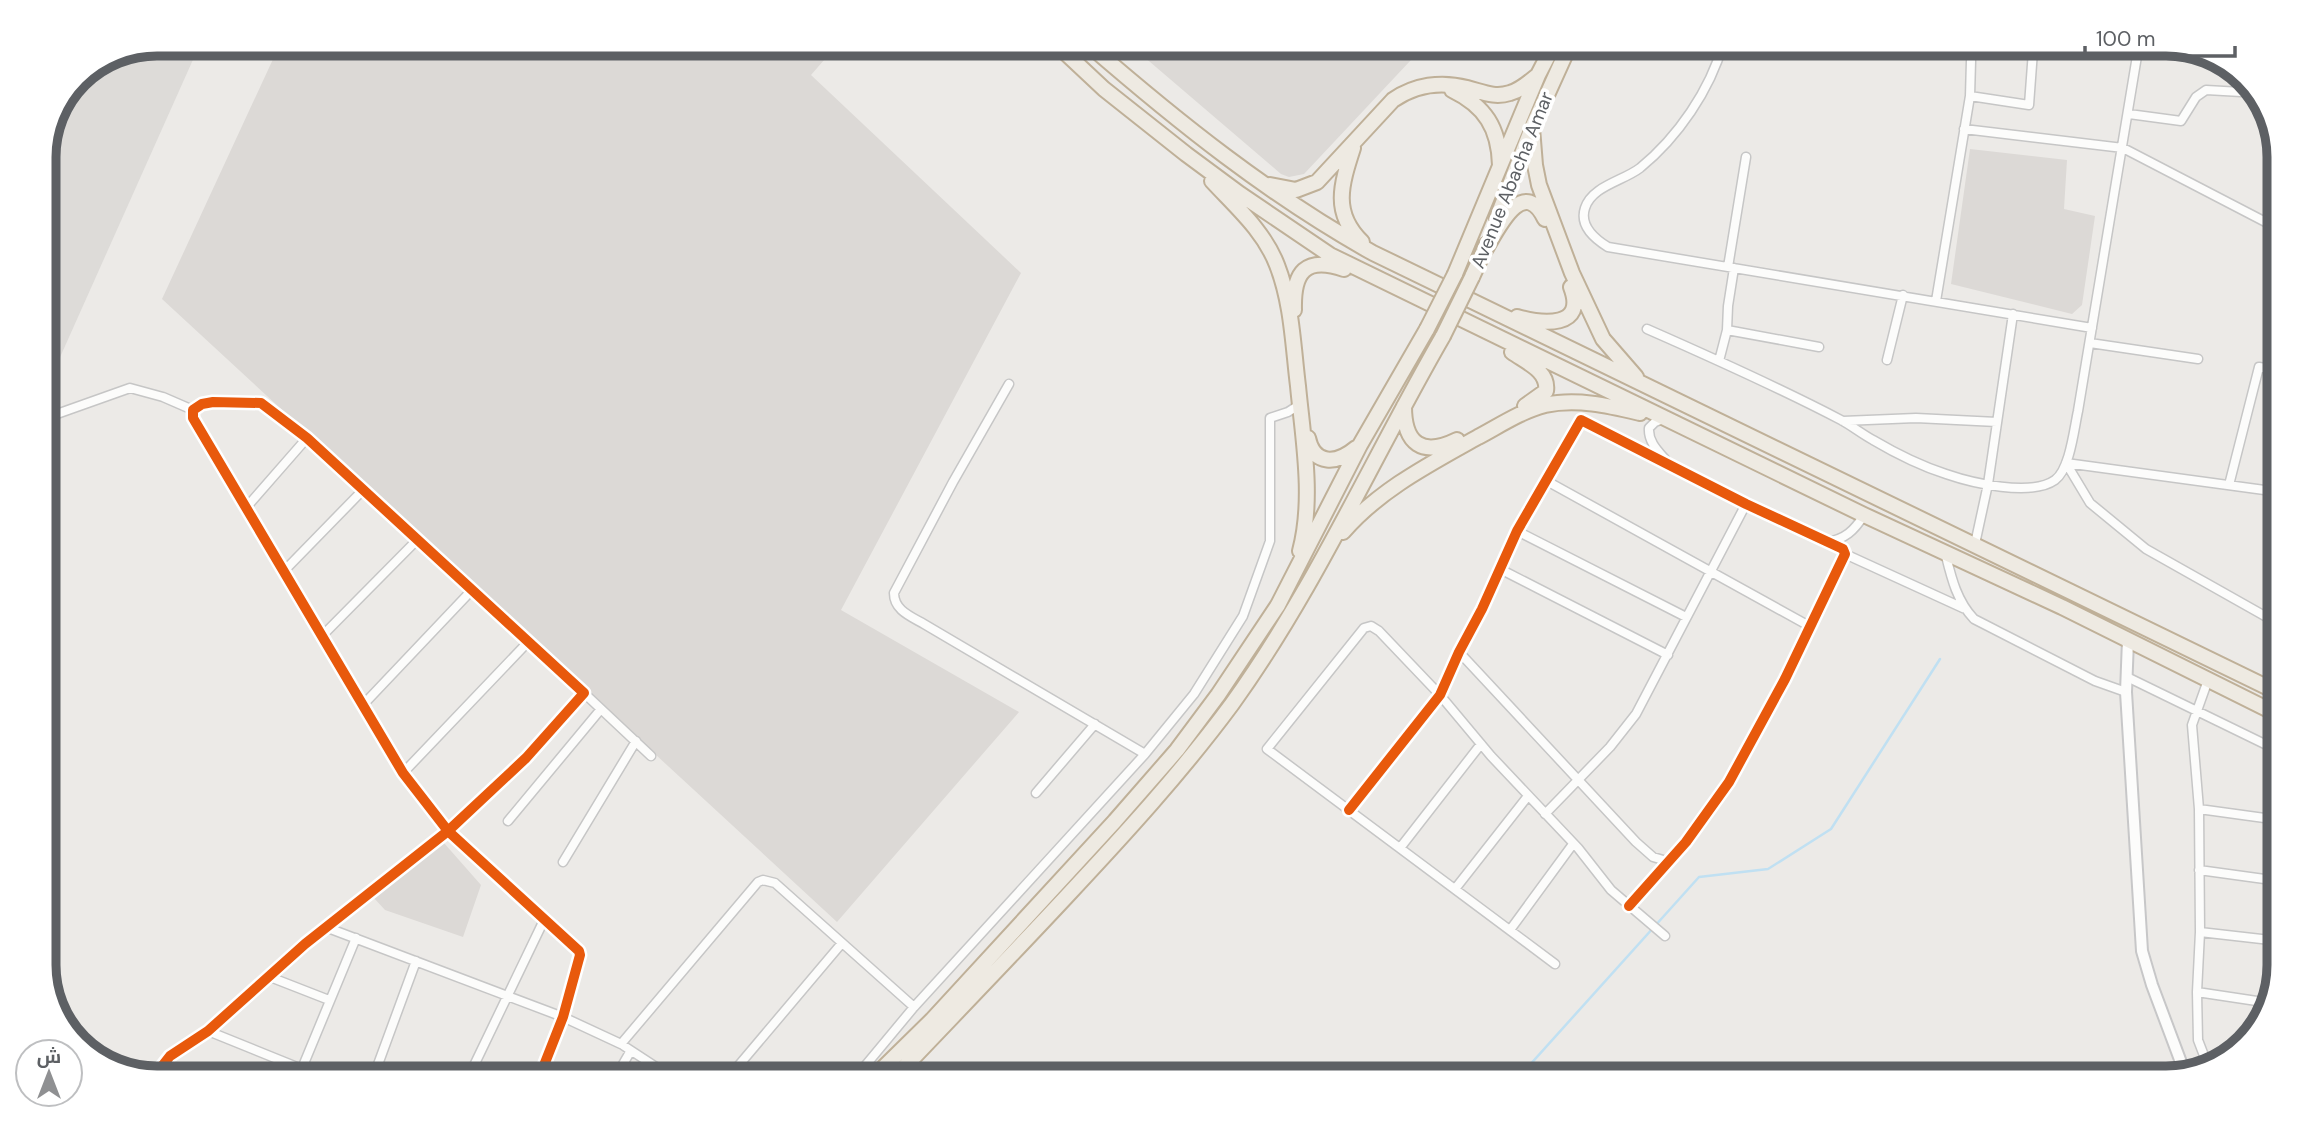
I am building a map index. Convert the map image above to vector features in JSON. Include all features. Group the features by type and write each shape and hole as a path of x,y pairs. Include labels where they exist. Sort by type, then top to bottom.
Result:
{"highway":[{"path":"1068,56 1104,89 1186,154 1330,255 2267,709"},
{"path":"1102,56 1166,111 1259,181 1331,230 1373,253 2267,687"},
{"path":"885,1066 950,1000 1177,750 1257,638 1292,579 1360,445 1427,329 1455,274 1548,56"},
{"name":"Avenue Abacha Amar","path":"1329,550 1404,403 1443,337 1485,250 1532,128 1565,56"},
{"path":"1259,181 1284,189 1307,187 1329,172 1393,100 1420,86 1441,85 1500,95 1520,89 1538,75"},
{"path":"1441,85 1467,97 1488,117 1497,136 1500,170"},
{"path":"1532,128 1535,165 1547,211 1588,310 1603,339 1645,385"},
{"path":"1355,143 1341,199 1349,228 1373,253"},
{"path":"1186,154 1238,207 1270,250 1277,265 1292,334 1305,464 1304,537 1292,579"},
{"path":"1484,307 1532,321 1550,323 1566,318 1573,310 1574,302 1545,219 1540,209 1532,203 1518,203 1510,210 1485,250"},
{"path":"1360,445 1337,459 1322,458 1311,449 1294,309 1295,286 1301,272 1321,264 1387,283"},
{"path":"1404,403 1404,421 1409,437 1423,446 1435,448 1446,446 1484,428 1542,396 1547,388 1543,375 1470,324"},
{"path":"906,1066 1138,820 1192,757 1264,656 1329,550 1356,517 1395,486 1434,461 1522,414 1544,406 1588,403 1666,418"}],"street":[{"path":"1718,56 1691,111 1674,133 1639,169 1595,193 1584,209 1587,228 1595,239 1608,247 2092,328"},
{"path":"1970,96 2029,105 2033,56"},
{"path":"1647,330 1719,361 1843,421 1874,441 1945,474 2026,489 2046,486 2058,478 2066,463 2090,343 2137,56"},
{"path":"1936,301 1970,96 1971,61"},
{"path":"2129,114 2181,121 2196,97 2206,90 2244,92"},
{"path":"1964,129 2123,148 2267,223"},
{"path":"1719,361 1727,330 1731,268 1746,157"},
{"path":"1887,360 1903,295"},
{"path":"1975,544 1988,484 2013,314"},
{"path":"1727,330 1819,347"},
{"path":"2090,343 2198,359"},
{"path":"2229,485 2259,367 2267,368"},
{"path":"1009,384 894,593 894,603 924,624 1145,754"},
{"path":"56,414 130,388 163,397 193,411"},
{"path":"193,411 202,404 213,402 261,403 307,438 651,756"},
{"path":"865,1066 914,1007 1145,754 1194,694 1242,616 1270,541 1270,418 1300,405"},
{"path":"193,411 193,418 245,509 403,773 448,831 579,951 563,1017 544,1066"},
{"path":"1666,418 1655,422 1649,428 1649,433 1653,445 1668,463"},
{"path":"1843,421 1916,418 1997,422"},
{"path":"1349,810 1440,695 1517,531 1581,420 1746,504 1843,549 1845,554 1964,608"},
{"path":"245,509 307,438"},
{"path":"2066,463 2267,490"},
{"path":"2066,463 2090,503 2146,549 2267,617"},
{"path":"1545,480 1811,626"},
{"path":"284,571 363,490"},
{"path":"1545,814 1623,733 1649,692 1746,504"},
{"path":"1827,542 1842,539 1856,528 1864,515"},
{"path":"1517,531 1686,617"},
{"path":"322,636 417,540"},
{"path":"1945,552 1952,581 1964,608 1974,619 2095,681 2126,692"},
{"path":"1629,906 1686,842 1728,782 1785,679 1845,554"},
{"path":"1500,569 1668,655"},
{"path":"362,706 472,590"},
{"path":"1555,964 1267,750 1364,628 1371,626 1379,631 1440,695 1611,890 1665,936"},
{"path":"2128,640 2126,692 2142,951 2182,1065"},
{"path":"403,773 528,642"},
{"path":"1459,652 1636,842 1653,857 1670,862"},
{"path":"2127,677 2267,745"},
{"path":"2205,1058 2198,1040 2199,809 2192,725 2208,680"},
{"path":"162,1066 170,1056 208,1031 306,944 448,831 526,758 584,693"},
{"path":"508,821 601,709"},
{"path":"1036,793 1095,724"},
{"path":"563,862 636,741"},
{"path":"1399,848 1481,744"},
{"path":"1455,889 1528,796"},
{"path":"2199,809 2267,818"},
{"path":"1510,930 1573,844"},
{"path":"2199,870 2267,879"},
{"path":"621,1044 758,882 763,880 775,883 914,1007"},
{"path":"474,1066 544,920"},
{"path":"328,928 563,1017 621,1044 653,1066"},
{"path":"2200,932 2267,940"},
{"path":"303,1066 356,938"},
{"path":"738,1066 842,943"},
{"path":"377,1066 416,961"},
{"path":"271,977 329,1000"},
{"path":"2197,992 2259,1001"},
{"path":"208,1031 295,1066"},
{"path":"622,1066 630,1052"}],"shaded area":[{"path":"195,56 56,366 56,150 66,112 90,81 118,64 137,58"},
{"path":"274,56 828,56 811,75 1021,273 841,610 1019,712 837,922 162,299"},
{"path":"1143,56 1415,56 1304,174 1289,177 1281,174"},
{"path":"1970,149 2067,160 2064,209 2095,216 2082,305 2072,314 1951,284"},
{"path":"444,843 481,885 463,937 385,910 373,897"}],"waterway":[{"path":"1529,1066 1699,877 1768,869 1831,829 1940,659"}],"cycle path":[{"path":"261,403 307,438 584,693 526,758 448,831 403,773 193,418 193,410 202,404 261,403"},
{"path":"1349,810 1440,695 1517,531 1581,420 1746,504 1843,549 1845,554 1785,679 1729,782 1686,842 1629,906"},
{"path":"162,1066 170,1056 208,1031 305,944 448,831"},
{"path":"448,831 579,951 563,1017 544,1066"}]}
